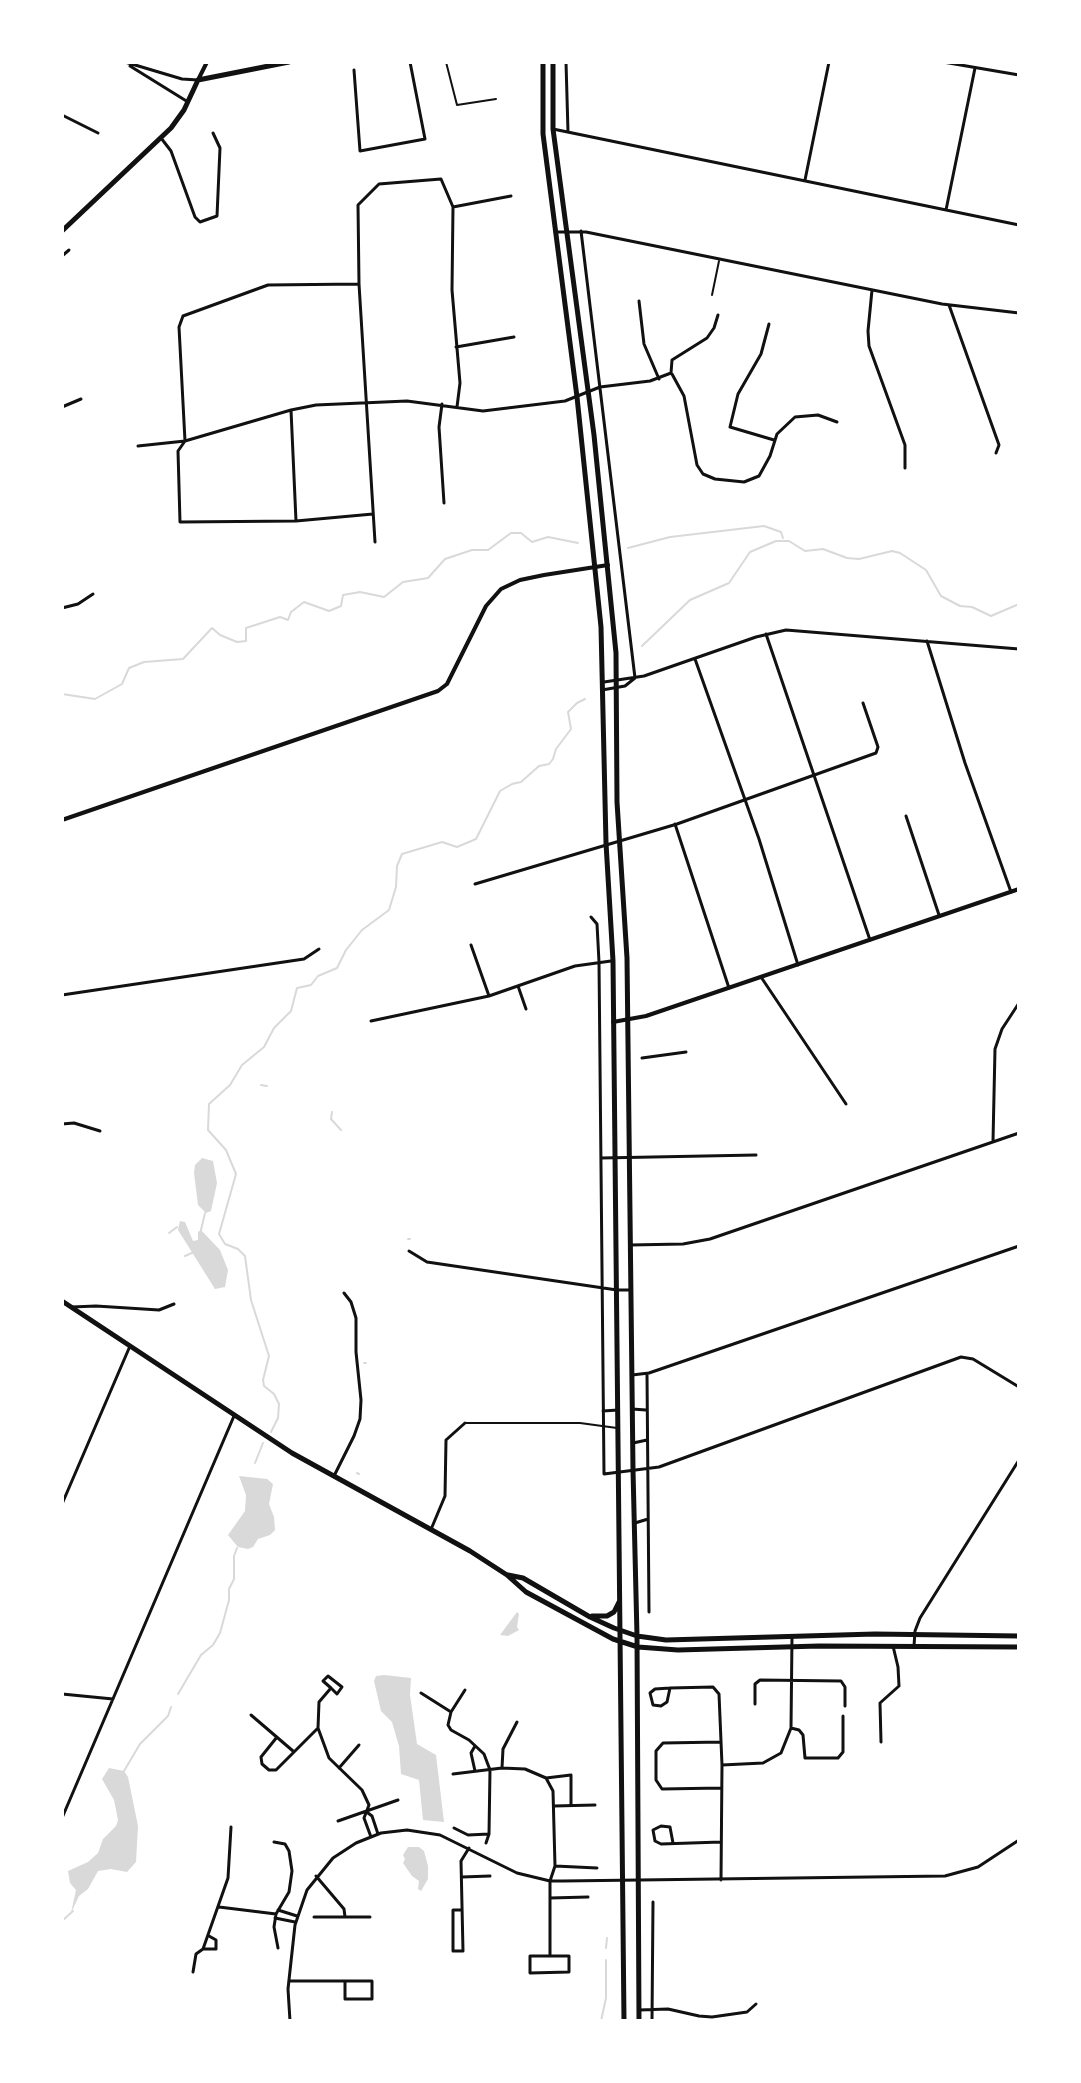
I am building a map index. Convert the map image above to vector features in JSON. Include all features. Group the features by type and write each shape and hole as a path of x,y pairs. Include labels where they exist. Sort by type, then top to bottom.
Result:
{"main road":[{"path":"62,231 161,138 178,119 198,80 289,62"},
{"path":"543,62 543,129 597,566 602,682 613,961 624,2021"},
{"path":"553,62 553,129 588,391 608,565 617,684 620,840 627,958 638,1647 639,2021"},
{"path":"62,1301 234,1416 507,1575 526,1592 621,1641 638,1647 678,1650 1019,1647"},
{"path":"507,1575 523,1578 584,1614 637,1636 679,1641 792,1636 1019,1636"},
{"path":"584,1614 598,1617 611,1614 621,1593"}],"street":[{"path":"124,62 182,79 198,80 207,62"},
{"path":"124,62 188,102"},
{"path":"354,70 360,151 425,139 410,62"},
{"path":"566,62 568,132"},
{"path":"805,181 829,62"},
{"path":"943,62 1019,75"},
{"path":"946,210 975,68"},
{"path":"62,115 98,133"},
{"path":"553,129 1019,225"},
{"path":"161,138 171,151 195,217 200,222 217,216 220,148 213,133"},
{"path":"375,542 359,284 358,205 379,184 441,179 453,207 452,290 460,383 457,407"},
{"path":"453,207 511,196"},
{"path":"555,232 581,231 949,305 1019,313"},
{"path":"581,231 635,678"},
{"path":"62,256 69,250"},
{"path":"359,284 268,285 183,316 179,327 185,441 178,451 180,522 296,521 375,514"},
{"path":"872,290 869,346 905,445 905,468"},
{"path":"639,301 644,344 659,379"},
{"path":"949,305 999,445 996,453"},
{"path":"718,315 707,338 672,360 671,373 684,396 694,456 703,474 738,483 750,481 765,468 781,427 795,417 818,415 837,422"},
{"path":"769,324 761,354 738,394 730,427 774,441"},
{"path":"456,347 514,337"},
{"path":"138,446 185,441 316,405 407,401 488,411 565,401 600,387 659,379 671,373"},
{"path":"62,407 81,399"},
{"path":"442,404 439,427 444,503"},
{"path":"291,410 296,521"},
{"path":"62,820 438,691 447,684 486,606 501,589 520,580 608,565"},
{"path":"62,608 78,604 93,594"},
{"path":"602,690 766,634 794,630 1019,649"},
{"path":"766,634 870,940"},
{"path":"927,641 965,763 1011,892"},
{"path":"695,659 745,800 798,965"},
{"path":"602,682 625,686 635,678"},
{"path":"475,884 675,824 878,751 863,703"},
{"path":"906,816 940,916"},
{"path":"675,824 729,988"},
{"path":"613,1022 628,1021 729,988 1019,889"},
{"path":"591,917 597,924 599,962 604,1474 659,1467 961,1357 973,1359 1019,1387"},
{"path":"471,945 489,996"},
{"path":"62,995 304,959 319,949"},
{"path":"371,1021 489,996 575,966 613,961"},
{"path":"761,977 846,1104"},
{"path":"518,986 526,1009"},
{"path":"993,1142 995,1049 1002,1029 1019,1003"},
{"path":"642,1058 686,1052"},
{"path":"62,1124 74,1123 100,1131"},
{"path":"630,1245 683,1244 710,1239 1019,1133"},
{"path":"601,1158 756,1155"},
{"path":"632,1375 647,1374 1019,1246"},
{"path":"409,1251 427,1262 631,1290"},
{"path":"334,1476 360,1419 356,1318 351,1302 344,1293"},
{"path":"72,1307 159,1310 174,1304"},
{"path":"62,1504 130,1346"},
{"path":"647,1374 649,1612"},
{"path":"632,1409 646,1410"},
{"path":"603,1411 618,1410"},
{"path":"62,1818 234,1416"},
{"path":"430,1530 445,1496 446,1440 465,1423"},
{"path":"633,1443 647,1440"},
{"path":"914,1646 920,1618 1019,1460"},
{"path":"635,1523 648,1519"},
{"path":"636,1593 649,1593"},
{"path":"722,1765 763,1763 781,1753 791,1728 792,1636"},
{"path":"881,1742 880,1703 899,1686 893,1646"},
{"path":"328,1676 342,1687 337,1694 331,1688 323,1681 328,1676"},
{"path":"755,1704 755,1684 760,1680 841,1681 845,1687 845,1706"},
{"path":"670,1688 667,1702 661,1706 653,1705 649,1697 652,1690 670,1688 713,1687 719,1694 721,1880"},
{"path":"331,1688 319,1702 318,1728 329,1758 362,1790 369,1805 364,1818 371,1837"},
{"path":"465,1690 451,1712 448,1725 484,1754 490,1770 489,1834 486,1843"},
{"path":"421,1693 451,1712"},
{"path":"62,1694 113,1699"},
{"path":"251,1715 293,1751"},
{"path":"791,1728 803,1735 805,1758 838,1758 843,1752 843,1716"},
{"path":"502,1768 503,1749 517,1722"},
{"path":"277,1737 261,1757 262,1764 269,1770 276,1770 318,1728"},
{"path":"721,1742 663,1743 656,1751 656,1780 662,1789 721,1788"},
{"path":"339,1768 359,1745"},
{"path":"475,1746 471,1753 475,1771"},
{"path":"453,1774 502,1768 525,1769 546,1778 571,1775 571,1805"},
{"path":"546,1778 553,1791 554,1806 555,1866 550,1881 550,1956"},
{"path":"338,1821 398,1800"},
{"path":"554,1806 595,1805"},
{"path":"366,1812 372,1816 378,1834"},
{"path":"673,1843 670,1827 661,1826 653,1830 655,1841 673,1843 721,1842"},
{"path":"193,1972 196,1954 203,1949 228,1878 231,1827"},
{"path":"454,1828 468,1835 489,1834"},
{"path":"290,2021 288,2000 295,1923 307,1890 316,1876 344,1850 378,1834 421,1831 440,1835 517,1873 550,1881 623,1882 945,1876 978,1867 1019,1840"},
{"path":"274,1842 285,1844 292,1871 289,1892 276,1914 278,1948"},
{"path":"462,1910 453,1910 453,1951 463,1951 461,1861 469,1848"},
{"path":"555,1866 597,1868"},
{"path":"316,1876 344,1909 345,1917"},
{"path":"462,1877 490,1876"},
{"path":"550,1898 588,1897"},
{"path":"652,2021 653,1902"},
{"path":"219,1907 297,1916"},
{"path":"276,1914 295,1923"},
{"path":"314,1917 370,1917"},
{"path":"203,1949 216,1949 216,1940 208,1935"},
{"path":"530,1956 550,1956 569,1956 569,1972 530,1973 530,1956"},
{"path":"638,1962 652,1962"},
{"path":"289,1981 345,1981 372,1981 372,1999 345,1999 345,1981"},
{"path":"639,2010 668,2009 712,2017 747,2012 756,2004"}],"lane":[{"path":"446,62 457,105 496,99"},
{"path":"712,295 719,258"},
{"path":"465,1423 603,1424 619,1428"}],"shaded area":[{"path":"202,1158 213,1161 217,1183 211,1211 206,1213 198,1205 194,1173 195,1165"},
{"path":"180,1221 185,1222 193,1241 198,1240 201,1230 220,1250 228,1270 225,1287 215,1289 178,1230"},
{"path":"239,1476 267,1479 273,1484 269,1504 275,1530 258,1539 248,1549 238,1547 228,1535 245,1511 246,1495"},
{"path":"517,1612 519,1630 508,1636 500,1635"},
{"path":"376,1676 411,1678 410,1695 417,1744 436,1755 444,1822 423,1820 419,1780 401,1774 399,1746 392,1722 381,1711 374,1681"},
{"path":"109,1768 124,1771 128,1777 138,1826 136,1862 127,1872 111,1869 98,1871 88,1889 79,1896 71,1913 76,1890 70,1883 68,1871 88,1862 98,1853 103,1839 118,1820 114,1800 102,1779"},
{"path":"408,1847 419,1847 424,1851 428,1879 421,1891 418,1889 419,1881 403,1863"}],"waterway":[{"path":"628,548 670,537 764,526 781,532 783,538"},
{"path":"62,694 95,699 122,684 129,668 144,662 183,659 212,628 237,642 246,641 246,628 280,617 288,620 291,612 304,602 329,611 341,606 343,595 360,592 384,597 403,582 428,578 445,559 472,550 488,550 511,533 521,533 532,542 548,537 578,543"},
{"path":"642,646 690,600 729,583 750,552 776,541 789,541 805,551 823,549 847,558 859,559 892,551 900,553 926,570 941,596 960,606 972,607 991,616 1019,604"},
{"path":"271,1432 278,1418 279,1404 274,1394 264,1386 269,1356 251,1300 245,1256 238,1249 225,1244 219,1234 236,1174 226,1150 208,1130 209,1104 230,1085 242,1065 264,1047 274,1028 291,1011 297,988 311,985 318,976 337,968 362,930 389,910 402,854 442,842 457,847 476,839 500,791 521,782 539,766 549,764 553,759 556,749 571,729 568,712 585,699"},
{"path":"261,1085 267,1086"},
{"path":"332,1112 331,1119 341,1130"},
{"path":"201,1230 205,1213"},
{"path":"169,1233 177,1227"},
{"path":"185,1256 194,1252"},
{"path":"255,1463 263,1443"},
{"path":"178,1694 201,1655 213,1645 220,1633 234,1579 237,1548"},
{"path":"124,1771 140,1744 168,1716 171,1707"},
{"path":"62,1921 73,1911"},
{"path":"606,1948 607,1938"},
{"path":"601,2021 606,1998 606,1960"}]}
